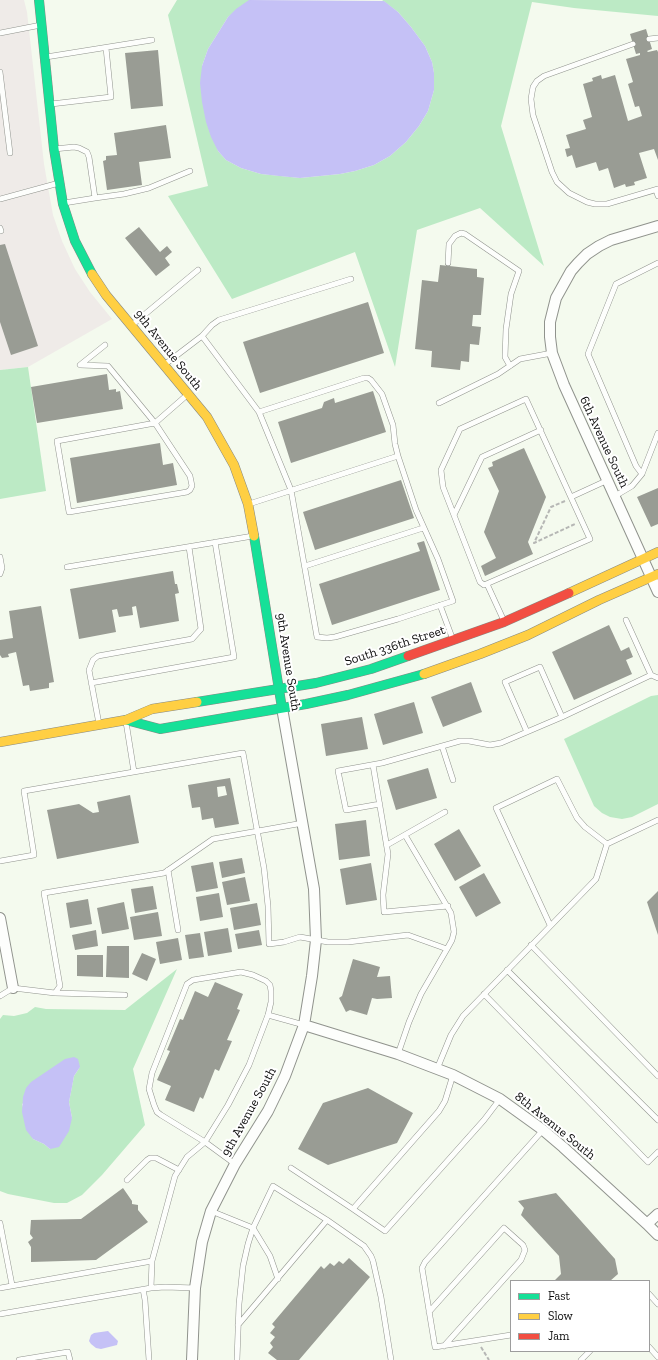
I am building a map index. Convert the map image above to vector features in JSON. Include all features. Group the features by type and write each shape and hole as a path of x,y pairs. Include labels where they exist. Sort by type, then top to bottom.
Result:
{"main road":[{"name":"9th Avenue South","path":"39,0 59,184 63,204 75,241 88,268 106,294 213,426 234,465 248,504 282,708"},
{"name":"South 336th Street","path":"0,742 126,720 152,709 340,678 453,641 504,622 658,552"},
{"name":"South 336th Street","path":"126,720 160,729 348,695 460,662 528,635 599,600 655,576"}],"street":[{"name":"6th Avenue South","path":"658,226 611,240 587,254 571,271 556,298 550,322 552,353 564,385 643,559 655,576 658,592"},
{"name":"9th Avenue South","path":"192,1360 195,1288 202,1242 211,1211 235,1164 271,1104 285,1076 304,1025 312,976 316,940 314,889 282,708"},
{"path":"0,918 13,988"},
{"name":"8th Avenue South","path":"304,1025 398,1054 453,1075 500,1099 543,1130 648,1224 658,1235"},
{"path":"648,1224 658,1214"}],"lane":[{"path":"0,33 42,25"},
{"path":"649,39 658,38"},
{"path":"45,58 152,40"},
{"path":"633,44 544,76 537,81 533,87 531,93 532,110 552,172 557,182 569,193 587,202 595,204 607,204 657,190 658,196"},
{"path":"50,104 112,97 106,48"},
{"path":"0,72 10,153"},
{"path":"54,149 74,147 87,152 95,198"},
{"path":"63,204 149,188 190,172"},
{"path":"0,199 59,184"},
{"path":"448,263 449,244 454,236 461,233 519,271 511,294 506,329 505,357 510,366"},
{"path":"642,474 636,466 588,354 616,284 658,263"},
{"path":"131,325 198,270"},
{"path":"164,365 202,336 219,320 351,279"},
{"path":"202,336 259,412 291,490 317,637 335,637 453,601 438,559 424,528 398,456 393,425 382,394 374,383 368,378 364,378 259,412"},
{"path":"105,345 80,365 108,366 155,423 190,476 192,486 187,492 69,512 56,441 155,423 187,395"},
{"path":"439,403 498,374 520,359 552,353"},
{"path":"526,399 571,498 590,539 484,585 480,582 443,487 440,473 460,429 526,399"},
{"path":"454,515 482,457 541,430"},
{"path":"615,496 632,486 642,474 656,445 658,433"},
{"path":"248,504 398,456"},
{"path":"571,498 608,480"},
{"path":"305,566 424,528"},
{"path":"67,567 254,536"},
{"path":"91,683 234,657 215,542"},
{"path":"99,725 89,670 90,665 98,656 192,639 201,629 189,547"},
{"path":"0,557 2,568 0,574"},
{"path":"487,584 504,622"},
{"path":"440,605 453,641"},
{"path":"626,620 651,675 658,678"},
{"path":"527,732 505,682 540,667 562,717"},
{"path":"380,804 346,810 338,771 373,764 465,741 495,745 562,717 651,675"},
{"path":"126,720 134,772"},
{"path":"442,746 453,780"},
{"path":"0,860 34,855 24,791 244,753 266,888 270,944 284,942 300,937 328,942 348,942 408,935 447,949"},
{"path":"373,764 388,858 383,895 384,912 448,906"},
{"path":"550,926 496,808 557,779 577,818 585,827 607,844"},
{"path":"387,846 445,812"},
{"path":"437,1069 451,1035 463,1016 596,879 607,844 658,820"},
{"path":"55,993 60,986 44,893 164,873 214,839 303,823"},
{"path":"398,1054 409,1022 422,994 452,940 454,932 453,920 448,906 405,835"},
{"path":"168,870 178,930"},
{"path":"531,945 658,1076"},
{"path":"507,970 658,1120"},
{"path":"151,1288 152,1261 175,1176 187,1157 205,1142 228,1105 249,1065 268,1015 272,991 270,985 266,981 253,975 234,972 194,980 187,984 152,1073 149,1089 150,1096 157,1112 205,1142 235,1164"},
{"path":"0,996 13,988 55,993 125,995"},
{"path":"484,994 648,1162 658,1152"},
{"path":"268,1015 304,1025"},
{"path":"353,1210 439,1111 445,1101 453,1075"},
{"path":"291,1168 385,1232 484,1120 500,1099"},
{"path":"510,1335 435,1347 422,1268 425,1262 543,1130"},
{"path":"127,1180 150,1158 156,1158 179,1170"},
{"path":"237,1360 240,1290 243,1266 253,1228 273,1186 327,1220 364,1246 372,1256 381,1297 391,1360"},
{"path":"211,1211 253,1228 270,1256 278,1279"},
{"path":"238,1325 327,1220"},
{"path":"0,1223 12,1286"},
{"path":"429,1312 504,1228 523,1245 525,1250 521,1260 444,1346"},
{"path":"0,1288 152,1261"},
{"path":"0,1314 151,1288 195,1288"},
{"path":"143,1290 149,1360"},
{"path":"650,1295 658,1304"},
{"path":"650,1348 658,1356"},
{"path":"19,1360 68,1352 70,1360"},
{"path":"581,1360 589,1352"}],"path":[{"path":"571,498 551,507 534,543 582,521"},
{"path":"478,1340 489,1360"}],"shaded area":[{"path":"0,0 24,0 27,12 44,164 53,215 62,241 75,269 90,292 112,319 28,367 0,370"},
{"path":"249,0 384,1 398,12 425,46 432,62 434,73 434,90 428,111 419,126 406,142 390,156 374,165 340,174 300,178 261,174 241,168 226,160 218,151 206,122 200,83 202,66 208,49 228,17"},
{"path":"74,1057 78,1059 80,1067 74,1076 69,1102 72,1118 69,1131 59,1147 50,1149 44,1144 33,1139 26,1130 22,1112 23,1097 26,1088 31,1082 65,1059"},
{"path":"108,1331 118,1341 117,1345 101,1349 96,1348 89,1341 91,1335 94,1333"}],"green space":[{"path":"177,0 251,0 228,17 208,49 202,66 218,151 226,160 241,168 261,174 300,178 340,174 374,165 390,156 406,142 419,126 428,111 434,90 434,73 432,62 425,46 411,27 398,12 382,0 658,0 658,16 574,8 532,2 501,126 544,266 480,208 417,230 395,367 355,252 232,299 168,196 208,186 168,15"},
{"path":"28,367 46,491 0,499 0,370"},
{"path":"658,695 658,804 632,817 622,819 610,817 602,813 594,806 564,739 651,696"},
{"path":"177,969 133,1069 145,1125 102,1175 82,1195 67,1203 54,1203 0,1191 0,1019 3,1015 14,1016 27,1013 35,1007 46,1009 125,1010","holes":["80,1067 74,1076 69,1102 72,1118 50,1149 44,1144 33,1139 22,1104"]}],"building":[{"path":"646,29 652,49 647,51 657,50 658,52 658,160 654,149 639,153 647,178 634,182 635,185 626,187 625,184 614,188 608,168 599,171 596,162 576,168 572,155 567,157 565,149 570,148 566,135 586,129 583,120 592,117 583,84 593,81 592,78 601,75 602,79 615,75 628,121 642,116 639,106 635,107 628,84 633,82 626,59 640,55 640,53 636,54 630,34"},
{"path":"158,50 163,106 131,109 125,53"},
{"path":"166,125 171,158 139,162 142,185 107,190 103,161 106,160 106,156 117,155 114,133"},
{"path":"139,227 160,252 167,246 172,252 165,258 170,265 156,276 125,238"},
{"path":"5,244 38,346 11,355 0,322 0,245"},
{"path":"440,265 477,269 477,277 484,278 481,315 473,315 472,326 481,327 479,345 470,344 469,362 461,361 460,370 431,367 432,351 415,349 422,280 438,282"},
{"path":"368,302 384,353 260,393 243,342"},
{"path":"107,374 109,390 116,389 116,392 120,391 123,409 37,423 31,387"},
{"path":"373,391 386,432 291,463 278,422 322,408 324,402 334,398 335,403"},
{"path":"160,443 163,465 173,463 177,485 77,503 70,458"},
{"path":"524,448 546,497 528,542 533,554 485,576 481,566 496,558 484,532 499,491 488,468 493,466 492,462"},
{"path":"401,480 414,518 315,550 303,512"},
{"path":"658,488 658,524 651,527 637,497"},
{"path":"424,541 440,590 332,625 319,584 420,551 417,543"},
{"path":"173,571 175,584 177,584 179,593 175,594 179,621 140,628 136,606 132,607 133,615 119,617 117,609 112,610 116,632 79,639 70,589"},
{"path":"41,606 54,682 49,683 49,688 30,691 29,685 23,686 16,652 8,654 9,657 2,658 0,655 0,640 13,638 9,611"},
{"path":"609,625 621,651 629,647 633,657 626,660 632,674 574,700 552,652"},
{"path":"471,682 482,712 443,727 431,697"},
{"path":"414,702 423,733 383,745 374,714"},
{"path":"362,717 368,749 326,756 321,724"},
{"path":"428,768 437,798 396,810 387,780"},
{"path":"230,778 239,824 215,828 213,818 202,820 200,807 192,808 188,785","holes":["225,786 227,795 218,797 217,787"]},
{"path":"130,795 139,843 57,859 47,810 79,804 93,813 99,812 97,802"},
{"path":"366,820 370,856 339,860 335,824"},
{"path":"459,829 481,866 455,881 434,844"},
{"path":"242,858 245,873 222,878 219,862"},
{"path":"213,862 218,888 196,892 191,866"},
{"path":"371,863 377,900 346,905 340,869"},
{"path":"484,873 501,903 476,917 459,887"},
{"path":"245,877 250,901 227,905 222,882"},
{"path":"153,886 157,909 135,913 131,889"},
{"path":"658,891 658,935 647,902"},
{"path":"219,893 223,917 200,921 196,897"},
{"path":"88,899 92,924 70,928 66,903"},
{"path":"124,902 129,929 102,934 97,908"},
{"path":"257,903 261,925 234,930 230,908"},
{"path":"158,912 162,936 134,940 130,917"},
{"path":"228,928 232,952 208,956 204,932"},
{"path":"96,930 98,946 75,950 72,935"},
{"path":"259,930 262,945 238,949 235,934"},
{"path":"200,933 204,957 189,959 185,935"},
{"path":"178,938 182,960 160,964 156,942"},
{"path":"107,946 129,946 129,978 106,977"},
{"path":"142,953 156,959 147,981 132,974"},
{"path":"77,955 103,955 103,977 77,976"},
{"path":"353,959 380,967 377,977 390,976 392,998 372,998 367,1015 350,1010 346,1012 339,998 342,996"},
{"path":"215,982 243,994 237,1009 240,1010 227,1040 232,1041 219,1071 215,1069 203,1099 200,1097 194,1112 165,1100 171,1086 157,1080 170,1051 167,1050 180,1019 183,1020 195,991 208,997"},
{"path":"368,1088 413,1113 397,1143 328,1165 298,1149 323,1103"},
{"path":"123,1188 132,1201 132,1204 138,1205 138,1210 148,1222 96,1260 31,1262 31,1247 28,1242 33,1238 30,1234 31,1220 81,1219"},
{"path":"556,1193 615,1259 618,1274 611,1280 555,1280 561,1274 559,1256 521,1215 524,1208 518,1201"},
{"path":"349,1258 370,1277 299,1360 277,1360 268,1353 273,1347 270,1343 275,1337 270,1333 275,1327 272,1324 321,1266 324,1269 330,1263 334,1266 339,1261 343,1264"}],"traffic: fast":[{"path":"39,0 54,149 63,204 75,241 92,274"},
{"path":"254,536 282,708"},
{"path":"197,702 316,683 371,669 408,656"},
{"path":"126,720 160,729 306,704 348,695 424,674"}],"traffic: slow":[{"path":"92,274 106,295 207,417 234,465 248,504 254,536"},
{"path":"569,593 658,552"},
{"path":"424,674 528,635 599,600 658,574"},
{"path":"0,742 126,720 152,709 197,702"}],"traffic: jam":[{"path":"408,656 504,622 569,593"}]}
